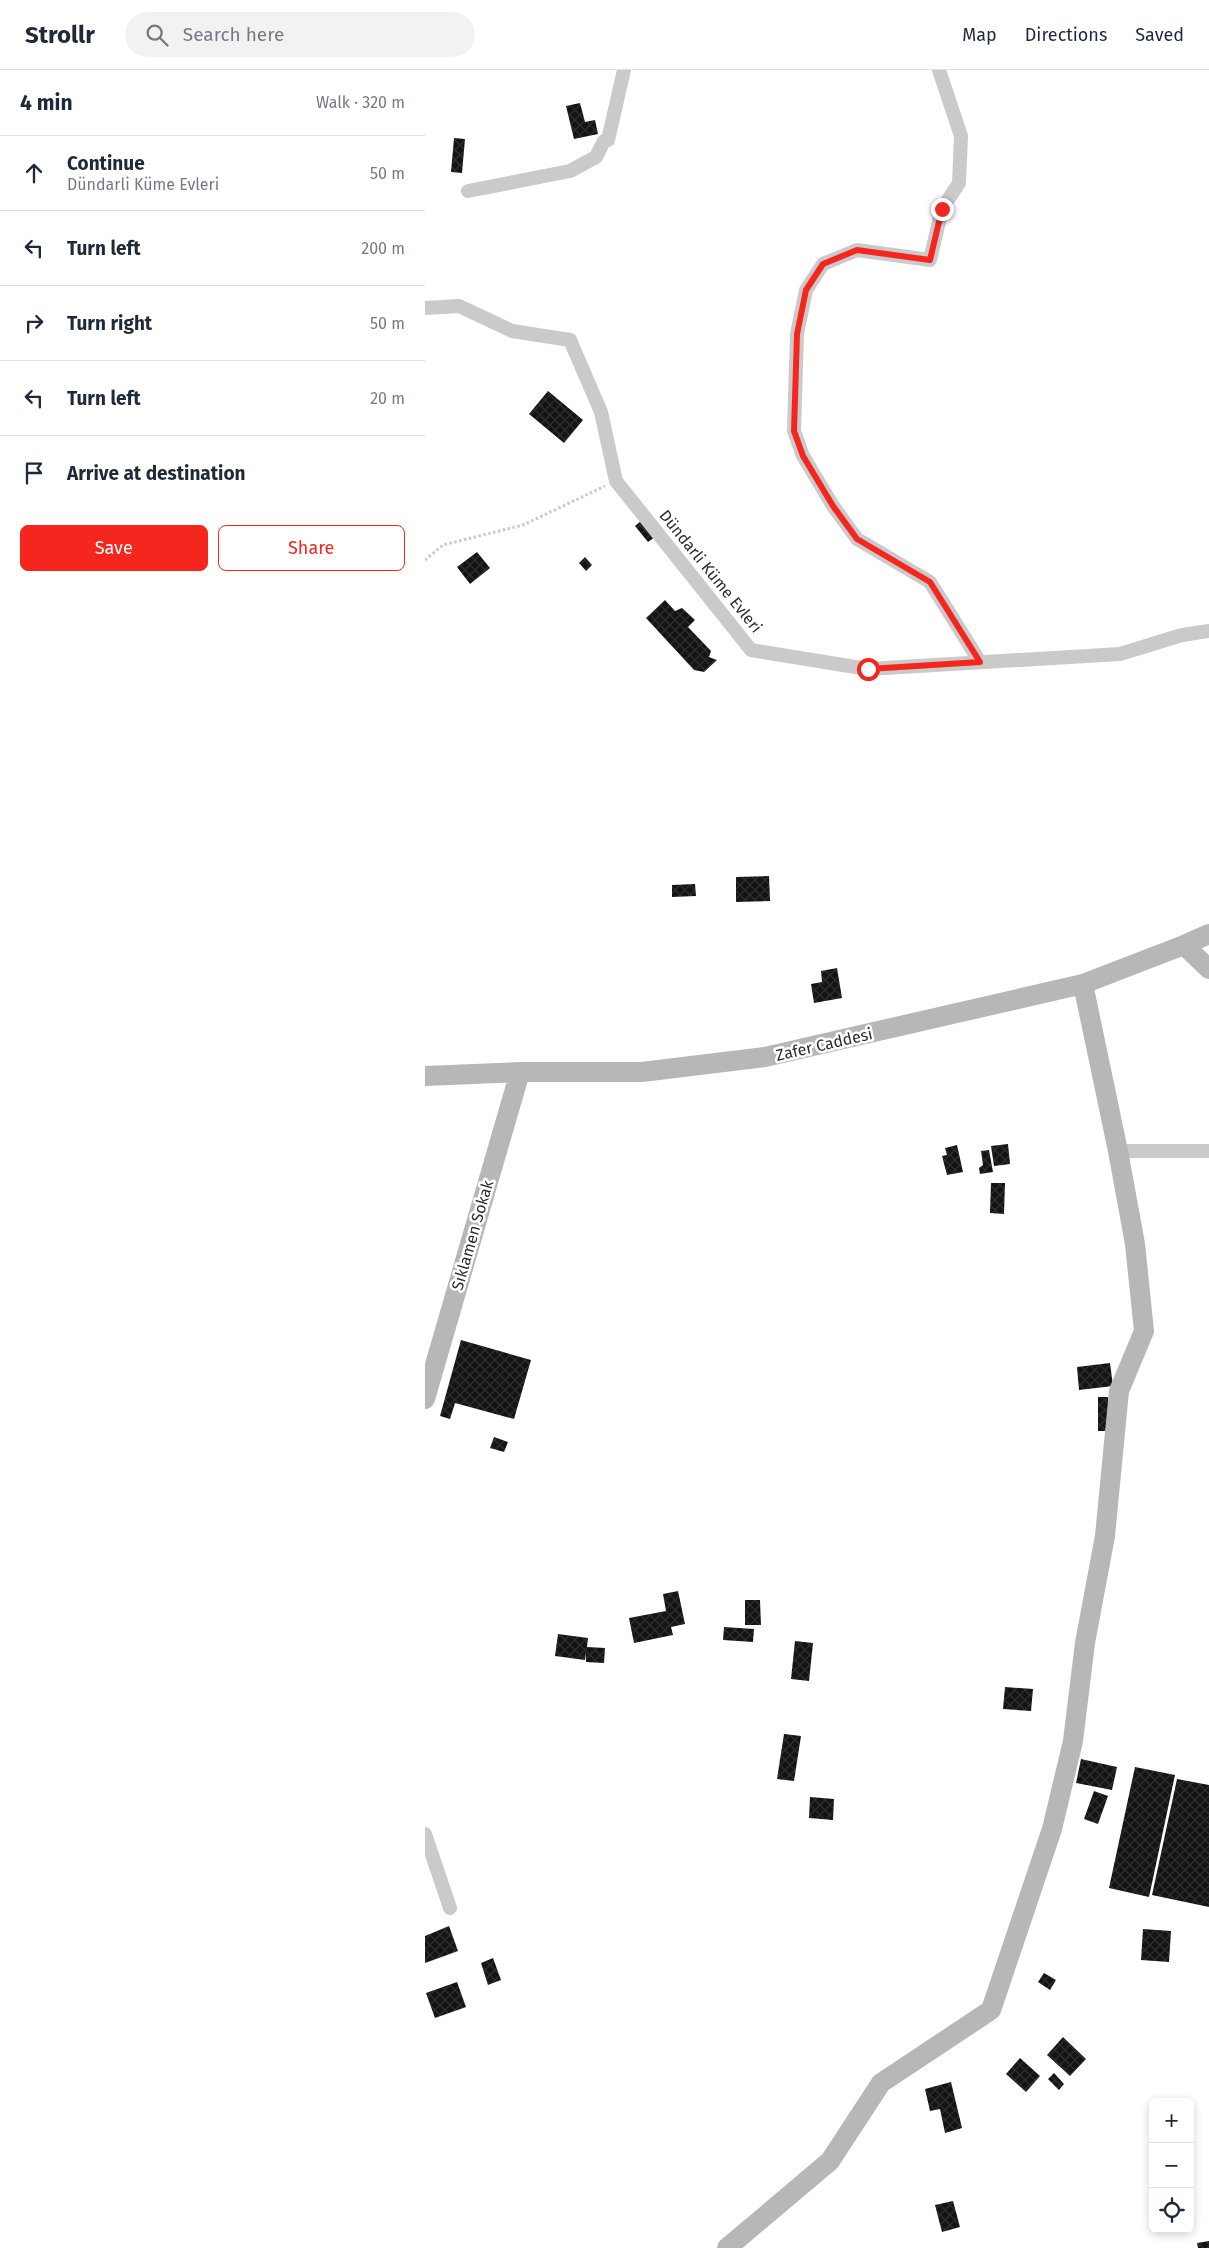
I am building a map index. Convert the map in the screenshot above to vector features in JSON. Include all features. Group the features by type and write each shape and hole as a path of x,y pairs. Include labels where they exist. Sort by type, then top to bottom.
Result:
{"street":[{"path":"468,191 570,171 596,157 608,140 624,70"},
{"path":"939,70 961,136 959,183 942,209 930,260 857,250 823,264 806,290 797,334 794,431 803,456 833,506 857,539 930,582 980,662"},
{"name":"Dündarli Küme Evleri","path":"425,308 459,306 512,331 570,340 601,412 616,481 751,650 868,669 1120,654 1182,635 1209,631"},
{"name":"Zafer Caddesi","path":"425,1076 520,1072 642,1072 765,1057 1083,984 1209,934"},
{"path":"1185,945 1209,968"},
{"path":"727,2248 830,2161 881,2083 991,2010 1053,1829 1073,1741 1085,1643 1105,1536 1119,1391 1144,1330 1135,1244 1118,1151 1083,984"},
{"name":"Sıklamen Sokak","path":"425,1398 520,1072"},
{"path":"1118,1151 1209,1151"},
{"path":"425,1834 450,1908"}],"path":[{"path":"425,560 443,545 523,525 616,481"}],"building":[{"path":"580,103 585,122 595,120 598,134 574,139 566,106"},
{"path":"454,138 465,139 462,173 451,172"},
{"path":"548,391 583,420 564,443 529,414"},
{"path":"642,520 655,537 648,542 635,526"},
{"path":"477,552 490,568 470,584 457,567"},
{"path":"585,557 592,565 586,571 579,563"},
{"path":"665,600 675,611 682,608 695,620 688,627 711,651 709,657 717,660 704,672 694,670 646,618"},
{"path":"769,876 770,901 736,902 736,877"},
{"path":"695,884 696,896 672,897 672,885"},
{"path":"837,968 842,998 814,1003 811,984 822,982 821,971"},
{"path":"1008,1144 1010,1164 994,1166 991,1146"},
{"path":"957,1145 963,1172 947,1175 942,1156 947,1155 945,1148"},
{"path":"989,1150 993,1172 980,1174 979,1168 983,1165 981,1151"},
{"path":"991,1183 1005,1183 1004,1214 990,1213"},
{"path":"461,1340 531,1360 514,1419 455,1403 450,1419 440,1416"},
{"path":"1110,1363 1113,1386 1079,1390 1077,1367"},
{"path":"1098,1397 1108,1397 1108,1431 1098,1431"},
{"path":"494,1437 508,1442 504,1452 490,1448"},
{"path":"678,1591 685,1624 671,1627 673,1635 634,1643 629,1618 666,1611 663,1594"},
{"path":"745,1600 760,1600 761,1625 745,1625"},
{"path":"724,1627 754,1629 753,1642 723,1640"},
{"path":"558,1634 588,1638 587,1647 605,1648 604,1663 586,1662 586,1652 585,1660 555,1656"},
{"path":"795,1641 813,1643 809,1681 791,1679"},
{"path":"1005,1687 1033,1689 1031,1711 1003,1709"},
{"path":"784,1734 801,1736 794,1781 777,1779"},
{"path":"1081,1759 1117,1767 1112,1790 1076,1783"},
{"path":"1135,1767 1175,1775 1149,1897 1109,1888"},
{"path":"1177,1779 1209,1785 1209,1907 1152,1895"},
{"path":"1094,1791 1108,1796 1098,1824 1084,1819"},
{"path":"810,1797 834,1799 833,1820 809,1818"},
{"path":"449,1926 458,1951 425,1963 425,1936"},
{"path":"1143,1929 1171,1931 1169,1962 1141,1960"},
{"path":"493,1958 501,1980 488,1985 481,1963"},
{"path":"1044,1973 1056,1980 1050,1990 1038,1982"},
{"path":"457,1982 466,2007 435,2018 426,1993"},
{"path":"1063,2037 1086,2059 1070,2076 1047,2055"},
{"path":"1020,2058 1040,2076 1026,2092 1006,2074"},
{"path":"1054,2073 1064,2084 1059,2090 1048,2079"},
{"path":"951,2082 962,2128 945,2133 940,2109 930,2111 925,2089"},
{"path":"953,2201 960,2227 942,2232 935,2205"},
{"path":"1209,2241 1209,2248 1198,2248 1197,2243"}],"route":[{"path":"868,669 980,662 930,582 857,539 833,506 803,456 794,431 797,334 806,290 823,264 857,250 930,260 942,209"}]}
